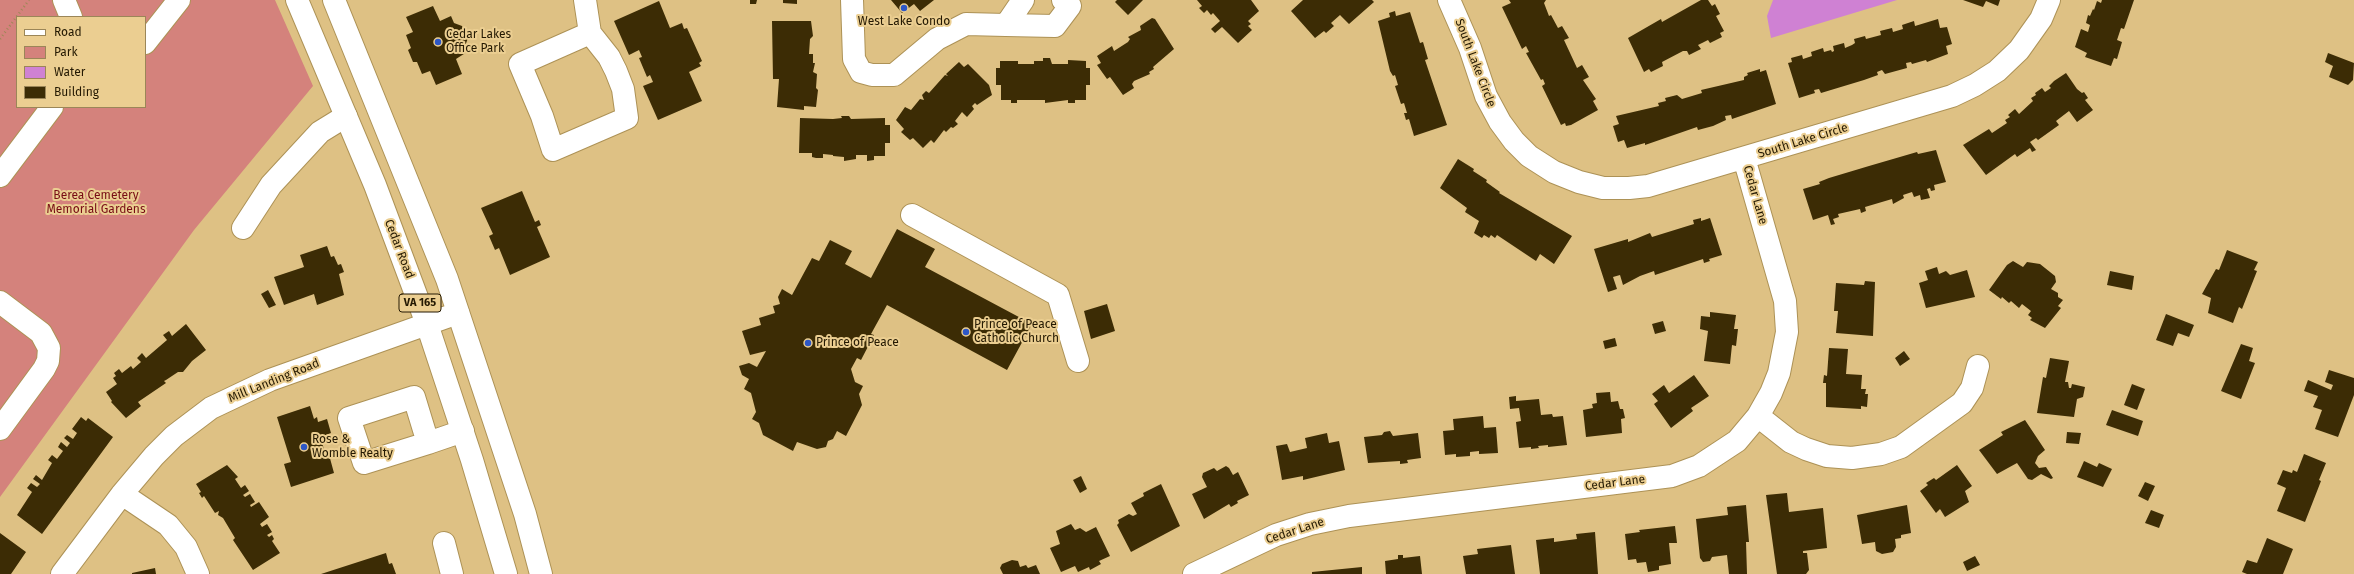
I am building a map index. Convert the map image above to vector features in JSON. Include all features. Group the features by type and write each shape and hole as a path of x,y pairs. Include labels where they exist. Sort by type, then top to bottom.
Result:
{"street":[{"path":"64,0 72,16"},
{"path":"146,42 179,0"},
{"name":"Cedar Road","path":"297,0 346,116 427,324 463,431 506,574"},
{"path":"314,0 315,43"},
{"name":"VA 165","path":"334,0 446,279 525,514 541,574"},
{"path":"585,0 590,33 609,57 616,71 623,89 627,118 553,150 542,116 520,64 590,33"},
{"path":"852,0 854,59 861,72 872,75 894,75 937,39 966,24 1055,26 1070,6 1063,0"},
{"path":"1006,25 1024,0"},
{"name":"South Lake Circle","path":"1449,0 1470,48 1486,96 1500,122 1514,141 1529,156 1554,172 1579,182 1603,188 1648,186 1952,96 1975,85 1997,71 2019,50 2041,19 2049,0"},
{"path":"0,176 51,108"},
{"path":"243,228 270,186 320,132 346,116"},
{"name":"Cedar Lane","path":"1194,574 1276,535 1310,524 1349,516 1672,476 1699,466 1737,441 1758,416 1779,373 1785,350 1786,324 1785,300 1744,158"},
{"path":"912,215 1058,296 1078,361"},
{"path":"0,302 41,333 46,340 49,352 44,369 0,429"},
{"name":"Mill Landing Road","path":"62,574 122,494 174,436 211,408 270,380 458,313"},
{"path":"1758,416 1785,438 1806,449 1827,456 1852,458 1881,454 1901,447 1962,403 1972,388 1978,366"},
{"path":"428,443 463,431"},
{"path":"122,494 168,525 186,546 198,574"},
{"path":"444,543 452,574"}],"path":[{"path":"18,16 30,0"},
{"path":"0,39 16,18"}],"green space":[{"name":"Berea Cemetery Memorial Gardens","path":"0,0 275,0 313,86 194,230 0,497"}],"water":[{"path":"1773,0 1897,0 1771,38 1767,16"}],"building":[{"path":"750,0 757,0 756,4 750,4"},
{"path":"783,0 797,0 797,4 783,3"},
{"name":"West Lake Condo","path":"891,0 934,0 920,11 914,4 902,13"},
{"path":"1117,0 1143,0 1128,15 1115,2"},
{"path":"1197,0 1251,0 1259,11 1248,21 1251,24 1248,26 1252,30 1238,43 1222,27 1215,33 1211,29 1220,21 1213,13 1211,15 1207,10 1204,13 1199,8 1202,6"},
{"path":"1303,0 1372,0 1374,2 1349,24 1340,15 1331,23 1334,26 1326,33 1324,31 1315,38 1291,11"},
{"path":"1509,0 1546,0 1544,3 1549,16 1551,15 1558,28 1562,26 1569,38 1564,40 1577,68 1582,65 1589,77 1583,80 1596,99 1593,101 1598,110 1571,125 1566,126 1565,123 1561,125 1542,86 1545,84 1543,79 1541,80 1526,53 1529,52 1526,46 1522,49 1502,7 1511,3"},
{"path":"1701,0 1708,0 1712,6 1715,4 1720,14 1716,16 1724,31 1720,33 1722,37 1710,43 1708,40 1698,45 1701,49 1689,55 1687,51 1683,51 1662,62 1663,66 1651,72 1649,69 1644,72 1628,38 1661,19 1662,22"},
{"path":"1963,0 2000,0 1998,6 1986,1 1983,7"},
{"path":"2102,0 2134,0 2124,29 2121,28 2117,40 2122,42 2117,59 2114,58 2111,66 2085,57 2087,53 2075,47 2081,29 2088,32 2090,25 2086,23 2088,15 2090,16 2093,9 2094,10 2097,1 2101,3"},
{"path":"659,1 670,28 682,23 684,29 687,28 702,61 699,63 701,66 689,72 702,101 658,120 643,86 653,82 650,75 647,77 639,58 642,57 639,50 629,55 614,21"},
{"name":"Cedar Lakes Office Park","path":"433,6 440,21 451,16 454,23 462,26 468,38 465,46 467,52 456,59 462,74 436,85 430,71 422,74 417,62 413,62 408,50 411,48 406,35 413,32 406,17"},
{"path":"1395,11 1396,16 1410,12 1420,43 1423,42 1428,59 1425,60 1447,125 1414,136 1409,119 1406,120 1404,113 1407,113 1404,103 1401,104 1395,86 1398,85 1395,75 1393,76 1390,71 1378,21 1390,17 1389,13"},
{"path":"1152,18 1155,19 1174,49 1153,67 1154,69 1149,72 1150,74 1134,81 1132,84 1134,88 1123,95 1110,77 1107,79 1097,65 1101,63 1097,56 1112,46 1114,51 1128,42 1130,39 1128,37 1141,30 1140,26"},
{"path":"1938,19 1940,28 1947,27 1952,44 1946,46 1948,54 1927,62 1926,60 1912,64 1911,62 1906,63 1907,68 1885,74 1882,70 1877,72 1878,75 1821,93 1819,89 1814,90 1815,93 1799,98 1788,63 1792,62 1791,58 1802,55 1803,59 1812,56 1811,52 1823,48 1824,52 1831,50 1832,52 1834,51 1833,46 1844,43 1845,48 1855,43 1854,39 1865,36 1866,39 1881,35 1880,31 1892,28 1893,32 1903,29 1902,25 1914,21 1915,26"},
{"path":"772,21 811,21 813,36 810,39 809,54 813,54 813,63 815,63 813,72 817,74 816,88 818,90 816,107 804,106 804,110 777,107 779,79 773,79"},
{"path":"2328,53 2354,63 2353,80 2348,85 2329,77 2333,66 2325,62"},
{"path":"1043,58 1050,58 1052,64 1068,64 1068,60 1086,61 1086,68 1090,68 1090,85 1086,85 1086,100 1075,100 1075,103 1068,103 1068,100 1045,103 1045,100 1017,100 1017,103 1011,103 1011,100 1001,100 1001,85 996,85 996,68 1000,68 1000,61 1018,61 1018,64 1034,64 1034,61 1043,61"},
{"path":"959,62 964,67 968,64 989,85 992,95 977,105 975,103 972,106 974,109 967,117 962,112 955,121 958,124 953,128 951,127 946,132 944,130 934,143 931,140 923,148 913,138 910,140 901,132 904,129 896,120 905,107 911,110 920,99 924,100 922,95 926,91 929,93 945,75 948,76 946,74"},
{"path":"1760,69 1760,72 1766,70 1776,104 1732,119 1731,115 1725,116 1726,120 1713,126 1698,130 1697,127 1645,145 1645,143 1627,148 1624,140 1618,142 1613,126 1619,124 1616,116 1659,106 1658,103 1666,101 1665,98 1677,95 1682,99 1702,93 1701,90 1744,80 1744,77 1748,75 1747,73"},
{"path":"2066,73 2077,89 2082,93 2084,92 2088,98 2085,100 2093,110 2077,122 2069,111 2056,121 2059,125 2038,140 2036,138 2030,142 2036,150 2032,152 2030,148 2017,157 2015,154 1986,175 1963,145 1989,129 1992,133 2007,123 2005,120 2010,117 2008,115 2015,109 2019,114 2033,101 2031,98 2036,95 2035,93 2042,88 2045,92 2051,88 2049,86 2054,81"},
{"path":"841,116 849,116 851,119 885,118 885,125 890,125 890,143 885,143 885,156 874,156 874,160 867,161 867,155 856,155 856,159 844,161 844,157 833,155 823,154 823,158 816,158 812,157 812,153 799,153 800,118 833,119 842,118"},
{"path":"1936,150 1946,182 1934,185 1935,190 1931,191 1930,188 1927,189 1930,198 1921,200 1920,195 1914,197 1912,192 1903,195 1904,198 1893,204 1892,199 1865,207 1866,211 1861,213 1860,209 1838,214 1839,217 1833,219 1835,224 1831,225 1828,215 1813,220 1803,189 1820,184 1819,182 1829,178 1869,166 1917,152 1918,154"},
{"path":"1458,159 1474,169 1473,171 1487,180 1486,182 1500,192 1499,193 1572,236 1554,264 1540,254 1536,261 1497,235 1495,238 1491,235 1489,238 1484,235 1482,238 1474,233 1479,221 1465,212 1467,208 1440,188"},
{"path":"522,191 535,222 539,220 541,225 537,227 550,257 510,275 499,248 495,250 489,236 493,234 481,208"},
{"path":"1701,218 1701,221 1710,218 1722,255 1709,259 1710,261 1704,263 1703,259 1655,275 1654,271 1640,276 1623,285 1620,275 1613,277 1617,289 1608,292 1594,249 1628,239 1628,242 1650,233 1652,237 1694,224 1693,220"},
{"name":"Prince of Peace","path":"897,229 935,249 925,267 1032,324 1007,370 887,305 871,334 874,335 861,360 857,358 851,369 855,382 863,386 859,394 862,405 846,436 837,431 833,439 828,441 826,447 817,449 797,442 793,451 763,435 759,423 752,419 756,412 751,393 744,389 749,379 742,375 739,366 749,363 757,367 766,351 750,355 742,331 761,325 759,318 775,313 773,306 780,304 778,297 782,289 792,295 812,258 819,261 830,240 852,251 845,264 871,278"},
{"path":"327,246 331,257 334,256 338,265 341,264 344,272 339,274 344,295 317,305 314,294 284,305 274,277 304,267 300,255"},
{"path":"2227,250 2258,262 2254,270 2257,271 2242,309 2239,307 2233,323 2208,313 2211,298 2202,294 2216,269 2219,270"},
{"path":"2013,261 2023,267 2027,262 2040,264 2055,276 2056,282 2051,289 2058,293 2058,297 2063,300 2058,306 2061,308 2045,328 2030,320 2032,318 2028,315 2031,311 2022,304 2019,308 2011,301 2009,303 2002,297 2001,299 1989,290 2007,265"},
{"path":"1937,267 1939,274 1946,271 1950,275 1967,270 1975,297 1926,308 1919,283 1928,280 1925,271"},
{"path":"2110,271 2134,276 2132,290 2107,285"},
{"path":"1865,281 1875,282 1873,336 1836,333 1838,311 1834,311 1836,283 1864,285"},
{"path":"268,290 276,305 269,308 261,294"},
{"path":"1107,304 1115,331 1091,339 1084,311"},
{"path":"1710,312 1736,315 1734,329 1738,329 1736,346 1732,345 1730,364 1704,361 1708,331 1700,329 1701,316 1710,317"},
{"path":"2166,314 2194,325 2189,337 2178,333 2173,346 2156,340"},
{"path":"1663,321 1666,331 1655,334 1652,324"},
{"path":"186,324 206,350 192,361 183,372 178,372 164,381 166,383 138,402 141,406 126,418 111,402 112,401 106,392 117,384 113,378 116,376 114,373 119,369 122,373 131,366 133,369 141,362 137,358 142,353 146,358 167,340 163,335 169,331 172,336"},
{"path":"1615,338 1617,346 1605,349 1603,341"},
{"path":"2241,344 2253,348 2249,361 2255,363 2241,399 2221,391"},
{"path":"1829,348 1848,349 1846,374 1862,375 1861,389 1866,389 1865,394 1868,394 1867,407 1861,406 1861,409 1826,407 1826,383 1823,383 1824,375 1827,376"},
{"path":"1904,351 1910,359 1900,366 1895,358"},
{"path":"2050,358 2069,361 2065,382 2068,382 2069,388 2071,388 2072,384 2085,387 2083,397 2077,399 2074,417 2037,413 2043,377 2046,378"},
{"path":"2329,370 2354,378 2354,395 2338,437 2315,429 2322,410 2313,407 2318,396 2304,391 2308,380 2331,390 2333,385 2325,382"},
{"path":"1694,375 1709,396 1691,408 1693,411 1671,428 1654,404 1658,401 1652,394 1664,385 1669,393"},
{"path":"2132,384 2145,389 2137,410 2124,405"},
{"path":"1610,392 1611,402 1618,401 1620,409 1623,409 1625,418 1621,419 1622,433 1586,437 1583,410 1593,408 1592,404 1597,403 1596,393"},
{"path":"1516,396 1516,401 1539,399 1541,415 1552,414 1553,417 1563,416 1567,445 1548,447 1548,445 1538,446 1539,448 1531,449 1531,447 1519,448 1516,422 1521,421 1519,408 1510,409 1509,397"},
{"name":"Rose & Womble Realty","path":"310,406 314,419 317,417 318,422 327,419 331,433 323,436 325,442 322,443 325,452 328,451 334,473 291,487 284,464 291,462 277,417"},
{"path":"2112,410 2143,421 2138,436 2106,425"},
{"path":"1483,416 1484,428 1496,427 1498,453 1479,454 1479,451 1470,452 1470,456 1456,457 1456,454 1445,455 1443,431 1454,430 1453,419"},
{"path":"81,417 86,421 88,418 113,437 42,534 17,515 32,492 27,488 31,483 37,487 40,484 33,479 36,475 42,480 52,463 48,460 52,455 57,459 63,451 58,447 61,442 67,447 70,443 64,438 67,435 73,439 77,433 72,429"},
{"path":"2025,420 2045,450 2038,456 2035,463 2039,468 2046,467 2053,478 2051,479 2041,474 2032,480 2028,479 2017,463 1997,474 1979,450 2003,435 2001,432"},
{"path":"1390,431 1393,436 1418,433 1421,458 1407,460 1408,463 1400,464 1400,461 1368,463 1364,437 1382,435 1384,432"},
{"path":"2067,432 2081,433 2079,444 2066,443"},
{"path":"1327,433 1329,443 1339,441 1345,470 1303,480 1303,476 1282,480 1276,446 1287,444 1290,452 1307,448 1305,438"},
{"path":"2304,454 2326,463 2319,480 2321,481 2305,522 2277,511 2286,488 2277,484 2283,470 2292,473 2293,470 2297,472"},
{"path":"2084,461 2097,467 2099,463 2112,469 2103,487 2077,477"},
{"path":"227,465 238,477 235,479 241,488 245,485 249,491 243,495 245,497 250,494 255,502 250,505 251,507 259,502 269,517 260,524 262,527 267,524 272,532 267,535 269,537 272,535 274,539 272,541 280,553 253,570 233,540 235,538 223,518 218,515 219,511 215,513 204,496 202,498 199,493 201,492 196,484"},
{"path":"1957,465 1972,486 1965,491 1969,502 1945,517 1940,509 1936,513 1920,491 1928,485 1926,483 1934,478 1936,480"},
{"path":"1226,466 1233,475 1238,472 1249,495 1237,501 1238,503 1231,507 1229,504 1204,519 1192,494 1207,487 1202,477 1203,473 1214,468 1217,471"},
{"path":"1081,476 1087,489 1080,493 1073,480"},
{"path":"2145,482 2155,486 2148,501 2138,496"},
{"path":"1161,484 1180,526 1131,552 1117,525 1119,523 1118,520 1129,514 1133,516 1137,514 1131,503 1144,496 1143,493"},
{"path":"1787,493 1789,512 1823,508 1827,548 1803,551 1803,553 1807,553 1809,570 1806,574 1777,574 1766,495"},
{"path":"1746,505 1749,542 1746,542 1747,574 1729,574 1727,555 1712,557 1710,561 1703,562 1700,558 1696,519 1728,515 1727,507"},
{"path":"1907,505 1911,533 1901,535 1901,538 1895,539 1896,547 1893,552 1882,554 1876,551 1875,542 1862,544 1857,515"},
{"path":"2151,510 2164,515 2159,528 2145,523"},
{"path":"1071,524 1075,530 1080,528 1086,532 1096,527 1110,556 1099,561 1101,564 1090,570 1089,567 1078,572 1075,566 1061,572 1050,548 1060,544 1056,531"},
{"path":"1675,526 1677,543 1669,543 1671,564 1659,566 1659,570 1648,572 1646,562 1637,563 1636,559 1628,560 1625,534 1640,532 1639,530"},
{"path":"1595,532 1598,574 1540,574 1536,540 1554,538 1554,542 1577,539 1576,534"},
{"path":"0,533 26,552 11,574 0,574"},
{"path":"2267,538 2293,549 2283,574 2247,574 2242,572 2247,560 2257,563"},
{"path":"1511,545 1515,574 1466,574 1463,556 1478,554 1477,549"},
{"path":"386,553 389,564 392,563 396,574 321,574"},
{"path":"1398,555 1403,555 1403,558 1420,556 1422,574 1386,574 1385,561 1398,559"},
{"path":"1975,556 1980,565 1967,571 1963,562"},
{"path":"1012,560 1018,561 1020,567 1026,565 1028,568 1036,565 1040,574 1003,574 1000,568 1002,564"},
{"path":"1362,567 1362,574 1312,574 1312,572"},
{"path":"155,568 156,574 132,574 132,573"}],"place":[{"name":"West Lake Condo","path":"904,8"},
{"name":"Cedar Lakes Office Park","path":"438,42"},
{"name":"Prince of Peace Catholic Church","path":"966,332"},
{"name":"Prince of Peace","path":"808,343"},
{"name":"Rose & Womble Realty","path":"304,447"}]}
